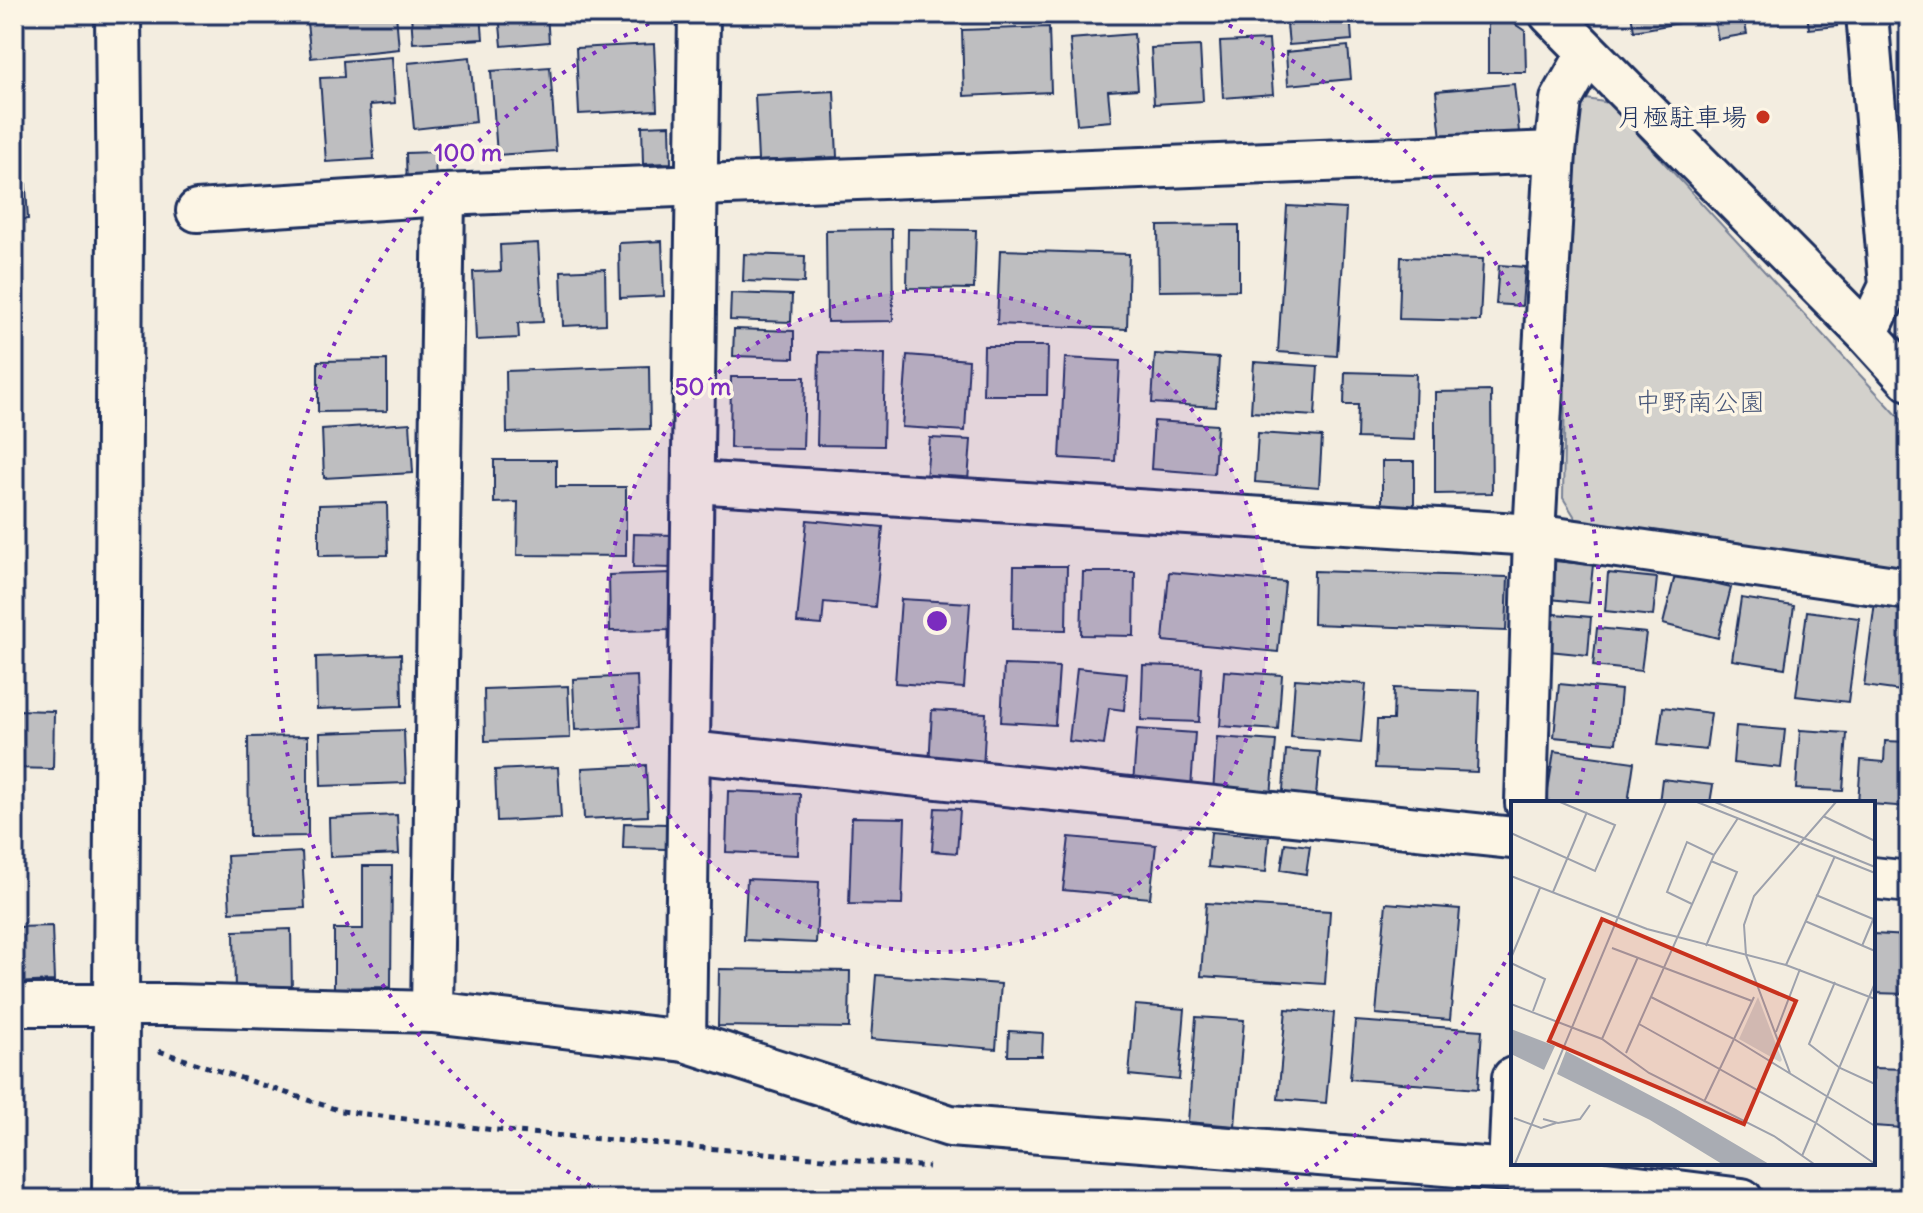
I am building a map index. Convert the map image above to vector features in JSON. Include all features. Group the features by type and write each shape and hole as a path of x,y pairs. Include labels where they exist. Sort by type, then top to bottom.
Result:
{"street":[{"path":"115,1199 120,223 118,14"},
{"path":"685,1041 699,14"},
{"path":"1550,14 1909,380"},
{"path":"1867,14 1890,286 1867,334"},
{"path":"1526,801 1534,535 1555,152 1561,100 1587,54"},
{"path":"197,211 444,195 1555,152"},
{"path":"432,1012 444,195"},
{"path":"693,482 1534,535 1909,589"},
{"path":"689,752 1511,838"},
{"path":"1875,878 1909,882"},
{"path":"14,1005 116,1004 432,1012 685,1041 950,1126 1509,1170 1742,1199"},
{"path":"1509,1170 1511,1124"}],"path":[{"path":"158,1050 341,1111 495,1130 939,1168"}],"green space":[{"name":"中野南公園","path":"1587,99 1609,103 1909,428 1909,570 1576,519 1563,498 1570,115"}],"building":[{"path":"306,14 396,14 399,49 311,58"},
{"path":"411,14 481,14 483,39 413,43"},
{"path":"499,14 547,14 549,42 502,46"},
{"path":"593,14 656,14 594,20"},
{"path":"1286,14 1350,14 1352,40 1289,45"},
{"path":"1488,14 1500,14 1525,31 1526,72 1488,72"},
{"path":"1631,14 1684,14 1685,22 1634,31"},
{"path":"1713,14 1743,14 1747,34 1718,39"},
{"path":"1807,14 1836,14 1837,26 1809,29"},
{"path":"1049,27 1051,92 964,96 962,30"},
{"path":"1134,34 1138,89 1108,91 1111,121 1077,124 1070,39"},
{"path":"1269,40 1273,94 1223,98 1220,42"},
{"path":"654,44 657,110 579,114 576,48"},
{"path":"1200,46 1203,101 1154,104 1151,48"},
{"path":"1348,46 1351,79 1288,85 1286,52"},
{"path":"392,57 395,103 370,105 374,159 326,162 320,78 344,77 343,61"},
{"path":"470,57 476,122 414,129 408,63"},
{"path":"550,67 556,151 497,155 491,71"},
{"path":"1514,84 1519,132 1441,139 1436,91"},
{"path":"834,91 837,157 758,161 755,95"},
{"path":"670,125 671,163 643,164 642,126"},
{"path":"435,152 436,190 407,191 406,153"},
{"path":"14,156 24,156 28,219 14,220"},
{"path":"1287,206 1346,209 1337,356 1278,352"},
{"path":"1239,225 1239,290 1159,291 1158,226"},
{"path":"892,229 893,321 827,322 826,230"},
{"path":"908,229 976,230 974,289 907,288"},
{"path":"662,241 664,296 620,298 619,243"},
{"path":"538,243 543,322 518,323 519,338 476,340 473,272 501,271 500,245"},
{"path":"1000,250 1129,254 1127,329 997,324"},
{"path":"744,254 805,256 804,283 743,281"},
{"path":"1401,257 1483,259 1480,321 1399,319"},
{"path":"1499,265 1525,267 1522,306 1496,304"},
{"path":"605,269 606,324 563,326 561,271"},
{"path":"731,293 792,295 791,322 730,320"},
{"path":"734,329 794,331 794,358 733,356"},
{"path":"984,346 1048,346 1047,395 983,395"},
{"path":"819,352 885,354 883,446 817,445"},
{"path":"1155,354 1219,358 1216,407 1152,403"},
{"path":"907,355 969,360 965,431 902,427"},
{"path":"1065,358 1120,361 1115,461 1060,458"},
{"path":"387,360 387,411 318,412 318,361"},
{"path":"1254,362 1318,366 1315,416 1251,412"},
{"path":"649,366 650,429 507,433 506,371"},
{"path":"1345,372 1416,374 1414,440 1357,438 1358,405 1344,405"},
{"path":"731,377 805,377 803,449 730,448"},
{"path":"1491,391 1492,493 1435,494 1435,392"},
{"path":"1154,421 1217,425 1214,474 1151,469"},
{"path":"410,423 413,473 324,478 322,429"},
{"path":"1258,433 1322,437 1319,487 1255,482"},
{"path":"930,438 971,440 968,481 926,478"},
{"path":"494,460 556,460 556,487 626,487 626,556 517,555 518,502 494,503"},
{"path":"1382,461 1414,461 1414,506 1382,507"},
{"path":"387,503 388,555 319,556 319,505"},
{"path":"807,520 883,527 875,607 824,602 822,625 797,623"},
{"path":"634,534 674,535 673,568 633,567"},
{"path":"1545,560 1593,565 1589,603 1540,598"},
{"path":"1014,566 1067,566 1066,630 1013,629"},
{"path":"1314,571 1508,577 1506,631 1313,624"},
{"path":"1083,572 1135,572 1134,636 1081,635"},
{"path":"1169,572 1285,582 1278,652 1163,641"},
{"path":"672,573 673,630 610,631 609,575"},
{"path":"1608,573 1657,578 1653,616 1605,611"},
{"path":"1675,575 1731,588 1718,638 1663,624"},
{"path":"1741,598 1794,606 1785,668 1732,660"},
{"path":"901,599 970,603 964,688 895,683"},
{"path":"1875,602 1909,606 1909,692 1864,686"},
{"path":"1807,611 1859,618 1848,702 1796,696"},
{"path":"1543,613 1591,617 1588,655 1539,650"},
{"path":"1597,628 1646,633 1641,671 1593,666"},
{"path":"401,654 402,706 317,709 316,657"},
{"path":"1004,665 1059,667 1055,725 1001,722"},
{"path":"1143,665 1202,667 1199,722 1141,720"},
{"path":"1077,668 1127,673 1124,710 1109,708 1104,745 1069,741"},
{"path":"1224,671 1282,675 1278,730 1220,726"},
{"path":"637,676 639,727 575,730 573,679"},
{"path":"1295,679 1366,684 1361,743 1291,737"},
{"path":"1559,684 1621,690 1616,743 1554,737"},
{"path":"568,686 570,738 485,741 484,689"},
{"path":"1394,688 1480,691 1477,772 1375,768 1377,720 1393,720"},
{"path":"1663,707 1711,713 1706,750 1658,745"},
{"path":"14,710 54,711 53,769 14,768"},
{"path":"932,710 986,713 983,770 929,767"},
{"path":"1736,726 1785,730 1781,768 1733,763"},
{"path":"1137,729 1195,733 1191,788 1133,784"},
{"path":"404,730 406,783 321,786 320,733"},
{"path":"1800,730 1847,733 1843,791 1796,789"},
{"path":"308,736 308,836 249,837 248,737"},
{"path":"1217,737 1276,741 1271,796 1213,792"},
{"path":"1885,741 1909,742 1909,807 1858,801 1861,760 1884,762"},
{"path":"1286,750 1320,752 1315,807 1282,804"},
{"path":"1554,751 1634,762 1628,801 1546,801"},
{"path":"646,765 648,816 584,819 582,768"},
{"path":"558,767 561,818 497,821 495,770"},
{"path":"1662,779 1713,785 1710,801 1659,801"},
{"path":"728,791 800,794 798,855 726,852"},
{"path":"935,808 960,809 957,853 932,851"},
{"path":"397,815 399,854 330,857 329,818"},
{"path":"852,817 905,818 902,905 849,904"},
{"path":"624,823 668,824 667,849 623,848"},
{"path":"1211,832 1269,837 1266,872 1208,867"},
{"path":"1069,837 1156,845 1150,898 1063,890"},
{"path":"1285,843 1310,846 1306,874 1281,870"},
{"path":"302,852 305,908 230,912 227,856"},
{"path":"363,866 392,866 391,987 334,988 334,929 363,929"},
{"path":"747,879 819,882 816,943 744,940"},
{"path":"14,893 17,893 17,927 52,926 54,981 14,983"},
{"path":"1206,903 1330,911 1325,984 1201,976"},
{"path":"1386,903 1460,909 1450,1020 1376,1014"},
{"path":"291,929 292,992 235,994 234,931"},
{"path":"1875,934 1909,936 1909,994 1875,993"},
{"path":"719,969 850,971 849,1028 718,1026"},
{"path":"876,975 1001,984 996,1049 871,1039"},
{"path":"1135,1005 1185,1009 1179,1080 1129,1075"},
{"path":"1286,1009 1334,1013 1326,1103 1278,1099"},
{"path":"1196,1017 1244,1020 1235,1126 1188,1122"},
{"path":"1355,1021 1482,1030 1478,1089 1350,1079"},
{"path":"1009,1031 1043,1033 1042,1056 1008,1056"},
{"path":"1875,1068 1906,1069 1903,1128 1875,1126"}],"place":[{"name":"月極駐車場","path":"1763,117"}]}
